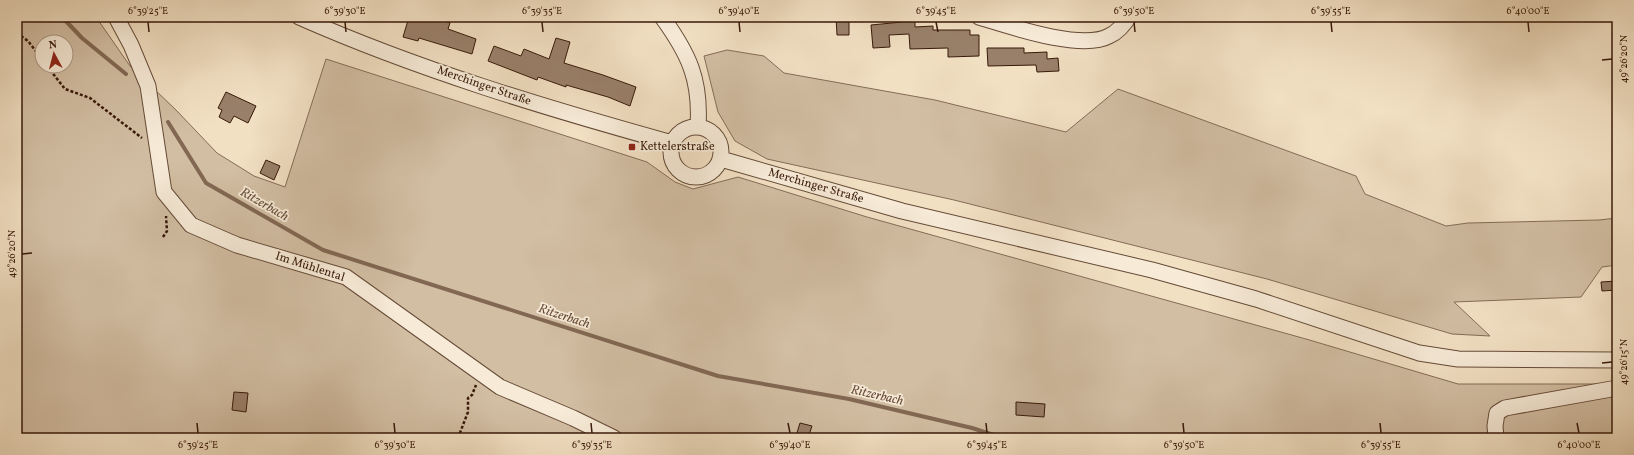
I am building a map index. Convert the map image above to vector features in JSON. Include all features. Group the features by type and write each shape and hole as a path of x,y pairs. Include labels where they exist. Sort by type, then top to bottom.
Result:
{"street":[{"name":"Im Mühlental","path":"116,17 131,45 148,86 164,192 191,225 237,245 346,277 500,387 573,418 614,438"},
{"name":"Merchinger Straße","path":"300,17 342,35 527,101 672,143"},
{"path":"662,17 679,40 693,68 699,99 698,126"},
{"path":"979,17 1074,41 1091,41 1108,37 1121,28 1129,17"},
{"path":"698,126 712,132 717,137 720,144 721,159 712,172 696,178 681,172 671,159 672,143 682,131 698,126"},
{"name":"Merchinger Straße","path":"721,159 911,213 1152,270 1256,299 1419,353 1458,359 1617,360"},
{"path":"1496,438 1495,426 1497,413 1505,408 1617,388"}],"path":[{"path":"17,33 28,41 34,49"},
{"path":"53,74 65,89 90,98 146,141"},
{"path":"458,438 468,412 468,398 475,390 481,374"}],"shaded area":[{"path":"17,17 96,17 130,66 176,110 217,153 254,176 285,187 326,59 647,162 675,182 693,189 738,177 867,217 1306,339 1458,384 1617,384 1617,438 17,438"},
{"path":"727,50 764,56 784,73 935,100 1066,132 1118,89 1356,176 1365,194 1446,226 1468,223 1599,220 1617,218 1617,265 1602,267 1581,297 1454,302 1490,336 1452,334 1267,279 954,200 767,159 735,141 718,112 704,56"}],"building":[{"path":"409,17 431,17 450,23 448,29 476,39 472,54 419,38 418,41 403,37"},
{"path":"836,17 849,17 849,35 837,35"},
{"path":"902,20 915,20 915,27 933,26 933,30 970,30 970,35 979,35 979,56 948,57 948,48 910,49 909,34 889,35 890,47 873,48 871,25 902,22"},
{"path":"556,38 570,42 564,63 636,87 630,106 608,97 566,85 566,87 538,77 537,80 488,61 494,46 521,56 524,49 549,59"},
{"path":"987,48 1024,48 1024,53 1047,52 1047,59 1058,58 1059,71 1037,72 1036,65 988,66"},
{"path":"226,92 256,106 248,123 234,116 230,123 219,117 222,110 218,108"},
{"path":"266,160 280,166 274,180 260,173"},
{"path":"1617,281 1617,290 1602,291 1601,282"},
{"path":"234,392 248,393 246,412 232,410"},
{"path":"1016,402 1045,404 1044,417 1016,415"},
{"path":"800,423 812,426 808,438 796,436"}],"waterway":[{"name":"Ritzerbach","path":"62,17 82,38 126,74"},
{"name":"Ritzerbach","path":"168,122 206,183 323,250 718,376 849,399 972,428 1003,438"},
{"name":"Ritzerbach","path":"1128,438 1137,436 1148,438"}],"place":[{"name":"Kettelerstraße","path":"632,147"}]}
